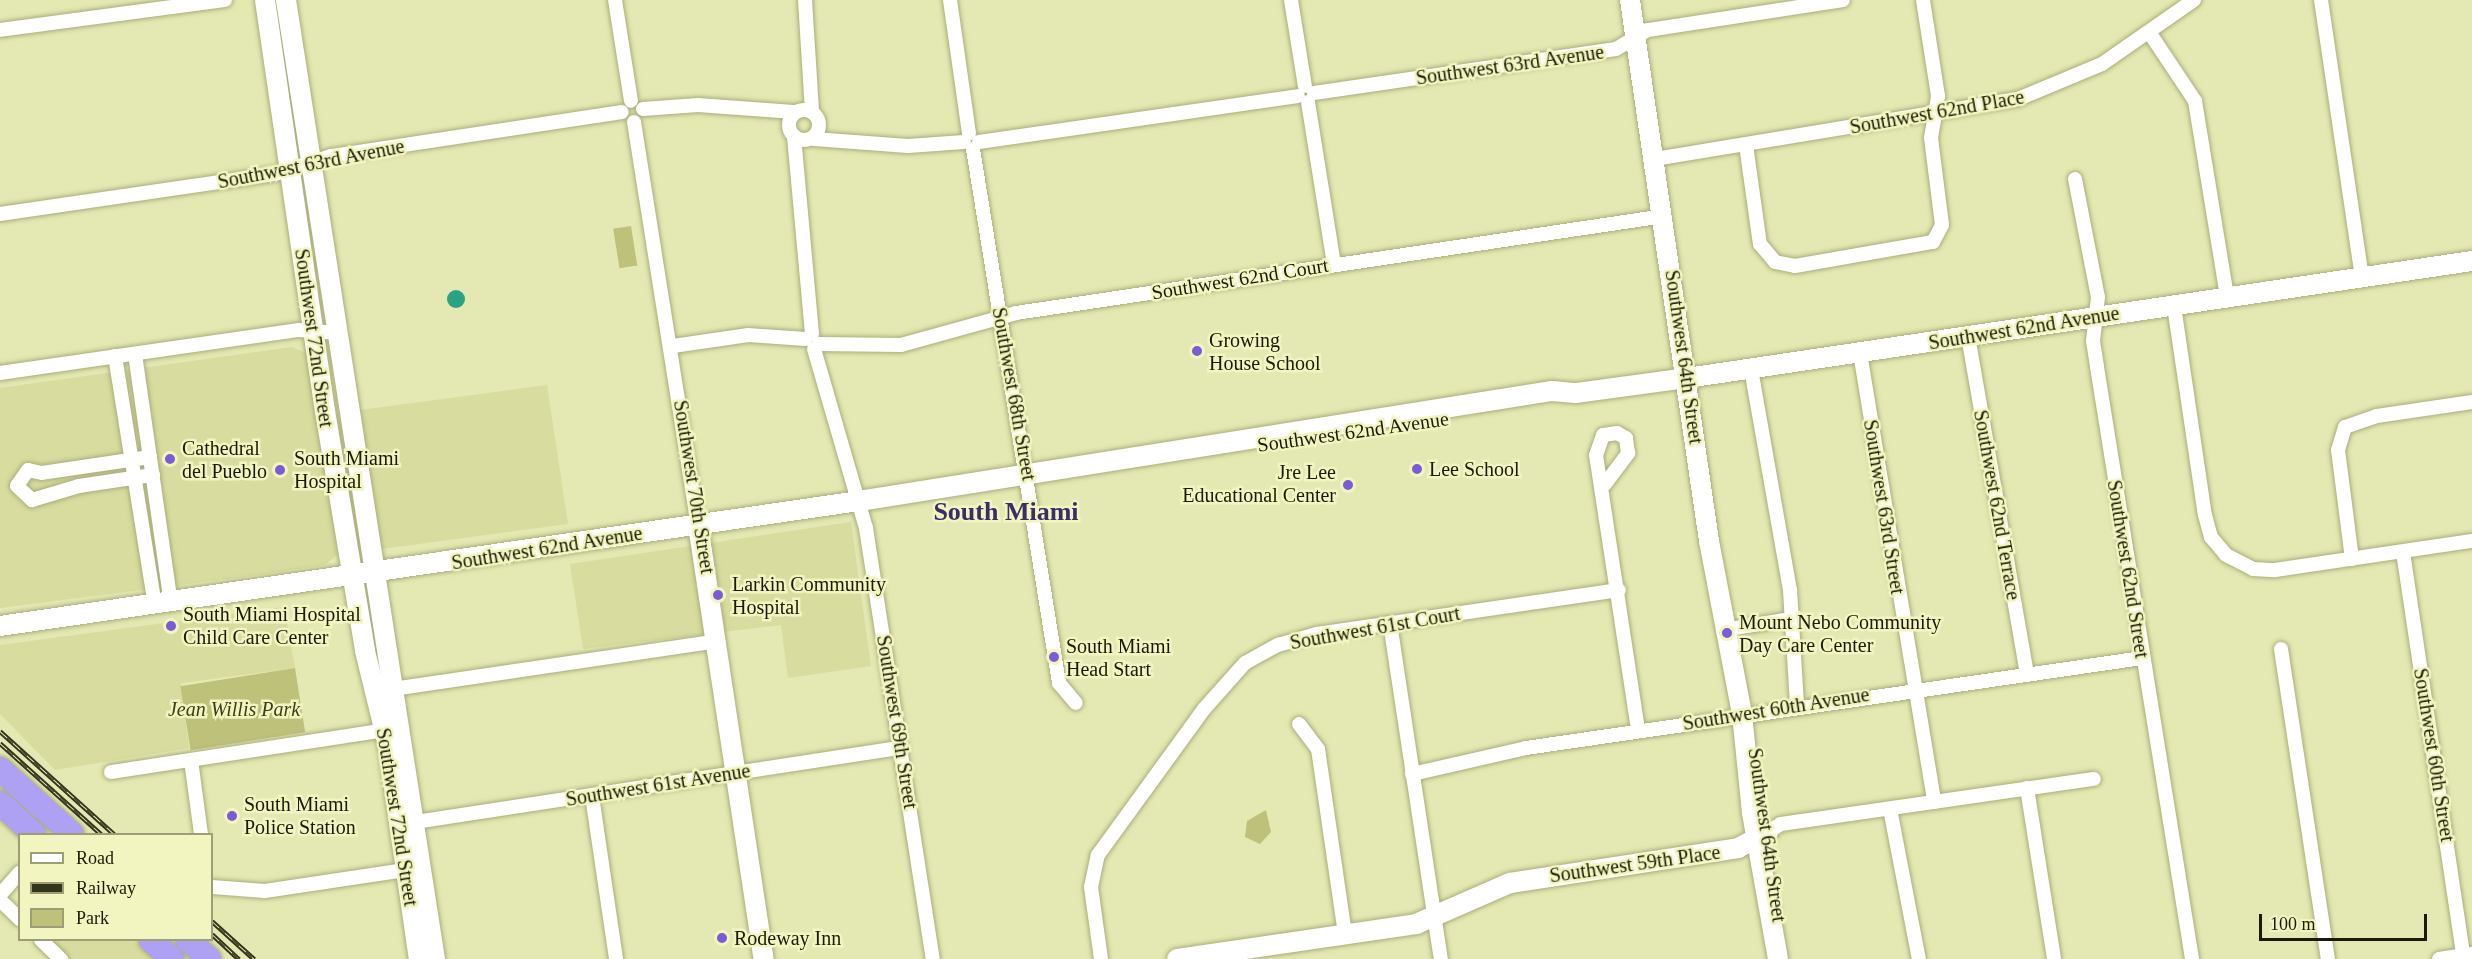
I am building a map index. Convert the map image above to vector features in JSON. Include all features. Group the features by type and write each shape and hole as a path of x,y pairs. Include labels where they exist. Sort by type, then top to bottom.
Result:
{"highway":[{"path":"0,770 71,833"},
{"path":"0,803 33,833"},
{"path":"41,806 46,833"},
{"path":"153,941 172,959"},
{"path":"190,941 209,959"}],"street":[{"path":"0,30 225,0"},
{"name":"Southwest 72nd Street","path":"265,0 291,169 311,329 353,577 415,822 414,869 419,959"},
{"name":"Southwest 72nd Street","path":"286,0 377,573 393,689 393,729 414,869 435,959"},
{"path":"615,0 632,107"},
{"path":"792,133 805,114 805,0"},
{"name":"Southwest 68th Street","path":"950,0 971,142 1028,475 1059,683 1076,703"},
{"path":"1291,0 1334,265"},
{"name":"Southwest 64th Street","path":"1630,0 1724,630 1742,714 1756,745 1763,835 1778,959"},
{"name":"Southwest 63rd Avenue","path":"761,112 792,133 812,140 843,137 909,146 971,142 1616,49 1648,30 1843,0"},
{"path":"1746,145 1758,237 1770,259 1795,266 1922,248 1939,236 1942,214 1931,138 1938,96 1923,0"},
{"name":"Southwest 62nd Place","path":"1655,159 1935,116 2063,84 2149,32 2194,0"},
{"path":"2321,0 2362,278"},
{"path":"2149,32 2195,101 2227,297"},
{"name":"Southwest 63rd Avenue","path":"0,214 291,169 312,162 632,107 698,105 805,114 843,137"},
{"name":"Southwest 70th Street","path":"632,107 673,346 764,959"},
{"name":"Southwest 69th Street","path":"800,173 812,140 805,114"},
{"name":"Southwest 69th Street","path":"792,133 800,173 801,254 813,342 859,501 901,748 933,959"},
{"name":"Southwest 62nd Street","path":"2076,179 2088,227 2096,317 2093,341 2192,959"},
{"name":"Southwest 62nd Court","path":"673,346 748,335 813,342 901,345 1001,318 1664,216"},
{"name":"Southwest 62nd Avenue","path":"0,626 353,577 1093,466 1144,453 1552,391 1576,393 1751,369 2472,261"},
{"path":"2174,306 2205,515 2221,550 2262,570 2472,542"},
{"path":"0,373 311,329 339,333"},
{"name":"Southwest 62nd Terrace","path":"1968,336 2027,673"},
{"name":"Southwest 63rd Street","path":"1860,353 1934,802"},
{"path":"135,354 153,475 163,604"},
{"path":"115,356 135,477 163,604"},
{"path":"1751,369 1790,590 1797,705"},
{"path":"2352,559 2338,450 2345,427 2377,416 2472,402"},
{"path":"150,457 42,473 25,471 17,486 28,500 153,475"},
{"path":"42,473 48,486 43,496"},
{"path":"1605,484 1638,730"},
{"name":"Southwest 60th Street","path":"2403,552 2467,956"},
{"name":"Southwest 61st Court","path":"1101,959 1091,894 1094,867 1180,740 1238,669 1291,641 1390,623 1619,590"},
{"path":"1724,630 1790,619"},
{"path":"1390,623 1441,959"},
{"path":"393,689 717,641"},
{"path":"2281,648 2328,959"},
{"name":"Southwest 60th Avenue","path":"1412,774 1526,748 1638,730 1797,705 2142,658"},
{"path":"1299,724 1318,749 1345,934"},
{"path":"111,772 393,729"},
{"name":"Southwest 61st Avenue","path":"415,822 901,748"},
{"path":"190,759 201,833"},
{"name":"Southwest 59th Place","path":"1177,959 1271,952 1345,934 1416,924 1510,884 1738,848 1781,824 2094,779"},
{"path":"2027,788 2054,959"},
{"path":"592,796 616,959"},
{"path":"1890,809 1919,959"},
{"name":"Southwest 64th Street","path":"1763,835 1785,959"},
{"path":"213,887 265,891 414,869"},
{"path":"0,895 18,874"},
{"path":"0,900 18,917"},
{"path":"43,941 61,959"},
{"path":"2439,959 2467,956"}],"shaded area":[{"name":"South Miami Hospital","path":"292,347 306,353 316,416 547,385 568,524 337,555 325,565 258,575 0,608 0,388"},
{"name":"Larkin Community Hospital","path":"851,522 871,666 788,678 781,625 583,649 570,564"},
{"path":"284,607 295,668 181,683 189,748 55,770 0,714 0,645"},
{"path":"43,941 140,941 161,959 58,959"}],"green space":[{"path":"631,226 637,266 619,268 613,229"},
{"name":"Jean Willis Park","path":"295,668 305,732 191,750 180,686"},
{"path":"1266,810 1271,832 1260,844 1245,837 1247,821"}],"water":[{"path":"456,290 462,293 465,299 462,305 456,308 450,305 447,299 450,293"}],"railway":[{"path":"0,731 113,833"},
{"path":"0,743 100,833"},
{"path":"213,922 254,959"},
{"path":"213,935 239,959"}],"place":[{"name":"Growing House School","path":"1197,351"},
{"name":"Cathedral del Pueblo","path":"170,459"},
{"name":"Lee School","path":"1417,469"},
{"name":"South Miami Hospital","path":"280,470"},
{"name":"Jre Lee Educational Center","path":"1348,485"},
{"name":"Larkin Community Hospital","path":"718,595"},
{"name":"South Miami Hospital Child Care Center","path":"171,626"},
{"name":"Mount Nebo Community Day Care Center","path":"1727,633"},
{"name":"South Miami Head Start","path":"1054,657"},
{"name":"South Miami Police Station","path":"232,816"},
{"name":"Rodeway Inn","path":"722,938"}],"district":[{"name":"South Miami","path":"1006,512"}]}
